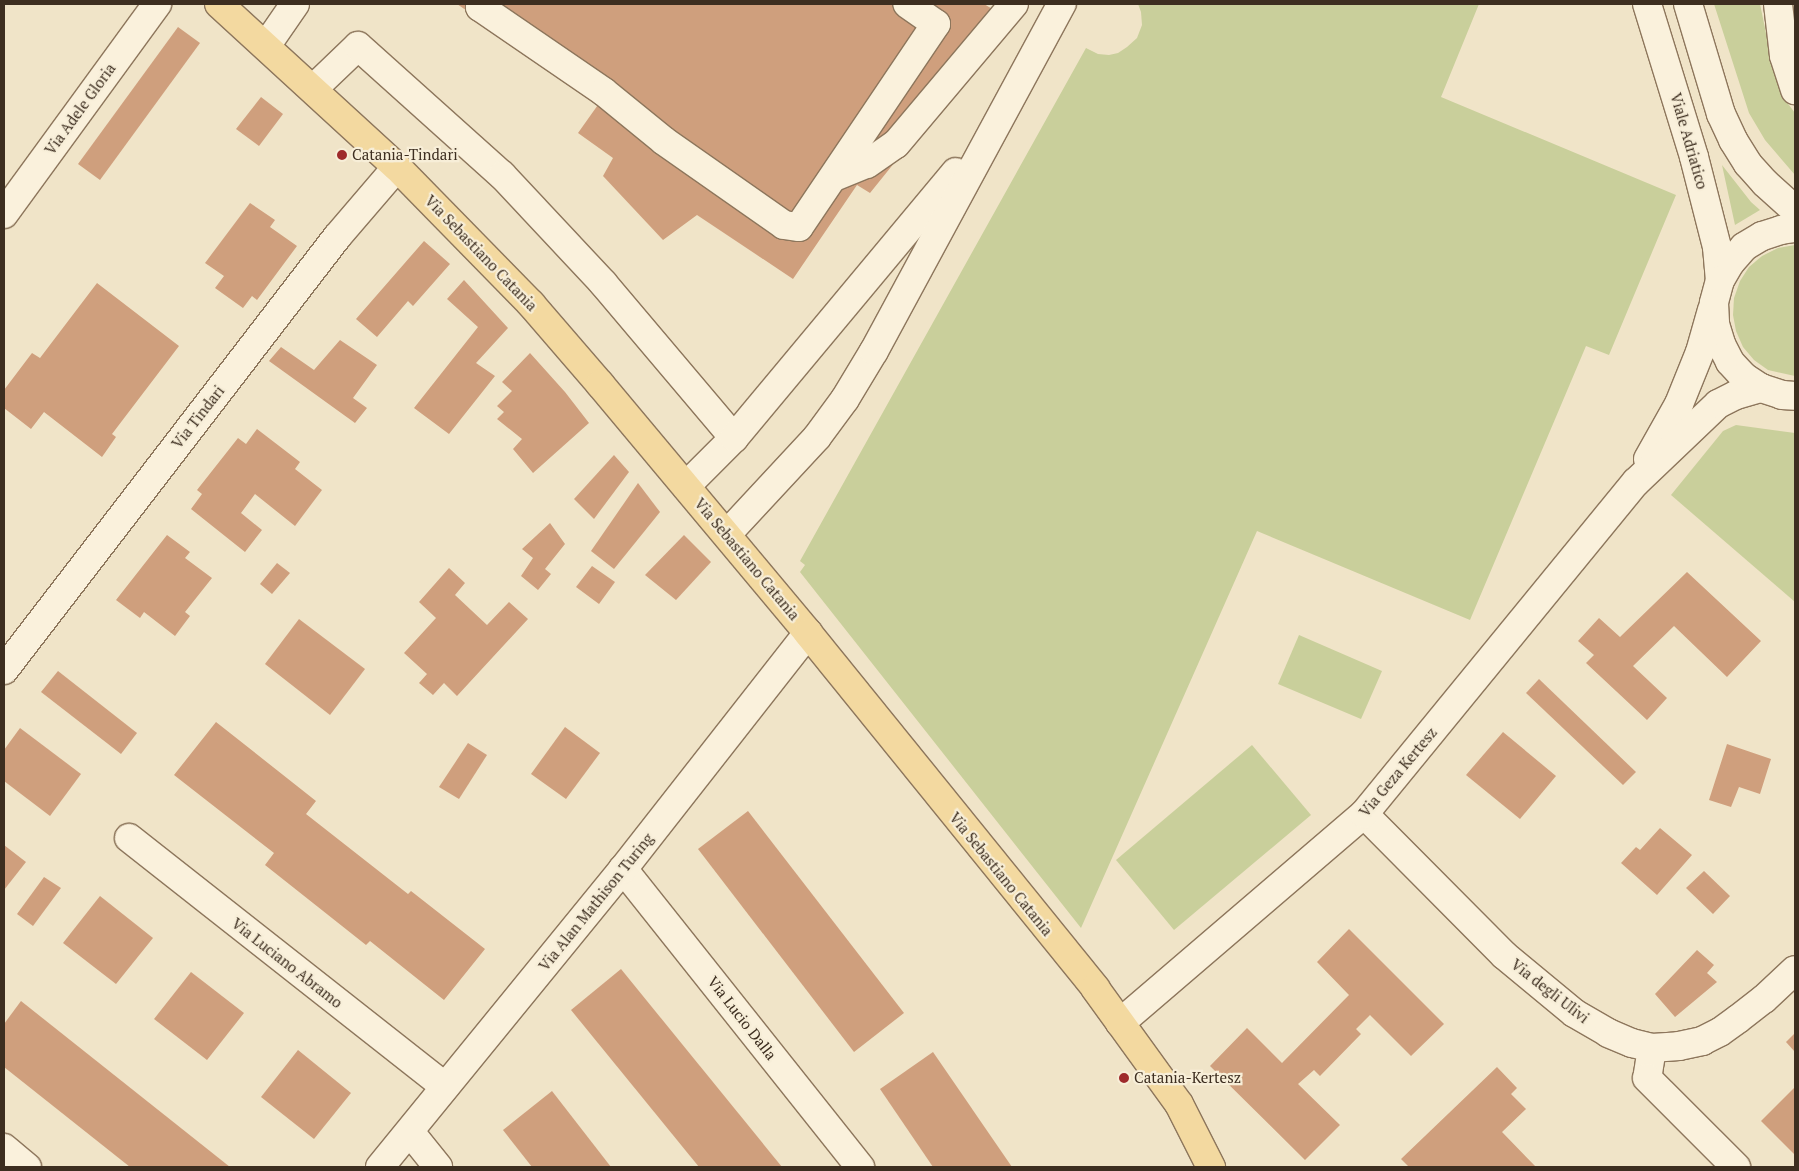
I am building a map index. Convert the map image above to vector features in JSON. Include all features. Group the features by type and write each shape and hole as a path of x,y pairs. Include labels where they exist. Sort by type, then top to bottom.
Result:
{"main road":[{"name":"Via Sebastiano Catania","path":"219,4 397,167 531,304 808,633 1095,988 1179,1104 1211,1167"}],"street":[{"name":"Via Adele Gloria","path":"4,214 157,4"},
{"path":"266,46 295,4"},
{"path":"480,4 480,8 604,92 664,141 784,225 799,228 936,24 907,4"},
{"path":"834,177 867,164 896,144 1014,4"},
{"path":"726,534 817,437 845,399 874,350 1062,4"},
{"name":"Viale Adriatico","path":"1647,4 1694,156 1717,247 1715,324 1720,344 1730,362 1744,376 1761,388"},
{"path":"1688,4 1722,114 1733,140 1748,164 1764,183 1795,210"},
{"path":"1778,4 1784,56 1795,90"},
{"path":"313,89 358,46 502,176 603,283 734,438"},
{"path":"686,486 734,438 994,127"},
{"name":"Via Tindari","path":"4,670 337,237 397,167"},
{"path":"1636,482 1679,404 1700,352 1717,292 1730,263 1744,248 1762,236 1795,228"},
{"path":"1636,482 1718,404 1736,395 1761,388 1782,395 1795,396"},
{"name":"Via Geza Kertesz","path":"1120,1023 1364,814 1636,482"},
{"name":"Via Alan Mathison Turing","path":"380,1167 624,869 808,633"},
{"name":"Via degli Ulivi","path":"1364,814 1504,955 1574,1013 1608,1033 1652,1048 1694,1042 1720,1032 1764,999 1795,970"},
{"name":"Via Luciano Abramo","path":"129,838 445,1087"},
{"name":"Via Lucio Dalla","path":"624,869 860,1167"},
{"path":"1652,1048 1648,1078 1736,1167"},
{"path":"410,1132 438,1167"},
{"path":"4,1148 27,1167"}],"green space":[{"path":"1138,4 1479,4 1441,97 1676,195 1609,355 1586,346 1470,620 1257,531 1081,928 800,572 805,565 800,561 1086,48 1098,54 1109,55 1118,53 1127,47 1137,38 1142,25"},
{"path":"1714,4 1760,4 1773,67 1786,101 1795,113 1795,175 1765,140 1749,113"},
{"path":"1722,165 1751,202 1760,210 1735,225"},
{"path":"1795,245 1795,376 1768,370 1754,360 1743,347 1736,331 1733,315 1734,298 1740,281 1749,267 1762,256 1778,248"},
{"path":"1736,425 1795,433 1795,602 1671,495 1723,431"},
{"path":"1299,635 1382,671 1361,719 1278,684"},
{"path":"1252,745 1311,815 1174,930 1116,860"}],"building":[{"path":"457,4 984,4 994,10 920,131 870,193 857,185 793,279 697,215 663,240 603,176 613,158 578,133 600,102"},
{"path":"178,27 200,43 100,180 78,164"},
{"path":"261,97 283,114 259,146 236,129"},
{"path":"250,203 275,220 270,227 297,246 257,300 252,296 243,308 215,288 224,276 205,263"},
{"path":"424,241 450,264 413,306 408,301 377,337 356,319"},
{"path":"464,280 508,328 476,363 495,376 449,434 414,408 478,327 447,299"},
{"path":"97,283 179,346 112,434 116,437 102,457 44,412 31,429 4,408 4,390 32,353 40,358"},
{"path":"340,340 377,365 353,398 367,408 355,423 269,361 281,347 314,370"},
{"path":"530,353 565,392 589,423 533,473 513,449 522,439 497,419 504,412 497,406 512,391 502,382"},
{"path":"257,429 300,462 295,469 322,490 295,526 255,494 241,513 262,530 245,552 191,509 202,494 197,490 238,438 246,444"},
{"path":"614,455 629,472 594,519 574,499"},
{"path":"638,483 660,512 614,569 591,551"},
{"path":"550,523 565,544 545,569 551,574 538,590 521,576 533,558 522,549"},
{"path":"167,535 190,552 185,558 212,578 185,612 190,616 175,636 144,612 140,618 116,600"},
{"path":"684,535 711,562 676,600 645,575"},
{"path":"277,563 290,573 272,594 260,584"},
{"path":"592,566 615,582 599,604 576,587"},
{"path":"449,568 465,583 455,595 487,625 509,602 528,619 457,696 444,683 433,695 419,683 427,674 404,653 436,618 419,602"},
{"path":"1687,572 1761,641 1727,677 1674,626 1633,666 1667,698 1647,720 1586,663 1594,655 1578,641 1599,618 1620,637"},
{"path":"299,619 365,669 330,715 265,664"},
{"path":"58,671 137,733 121,754 41,692"},
{"path":"1539,679 1636,772 1623,785 1526,693"},
{"path":"216,722 316,801 306,814 408,894 411,891 485,949 444,1000 370,941 366,945 265,865 274,853 174,775"},
{"path":"565,727 600,753 566,799 531,774"},
{"path":"20,728 81,774 50,816 4,781 4,750"},
{"path":"1503,732 1556,776 1520,819 1466,775"},
{"path":"468,743 487,755 459,799 439,787"},
{"path":"1727,744 1771,759 1760,794 1739,787 1731,807 1709,800"},
{"path":"748,811 904,1013 854,1052 698,849"},
{"path":"1660,828 1692,855 1657,895 1621,863 1636,847 1640,850"},
{"path":"4,845 26,862 4,890"},
{"path":"1704,871 1730,896 1713,914 1686,888"},
{"path":"44,877 61,888 33,926 17,914"},
{"path":"100,896 153,938 116,984 63,943"},
{"path":"1349,929 1444,1024 1411,1056 1370,1015 1356,1029 1361,1034 1320,1076 1314,1070 1298,1084 1340,1125 1305,1160 1210,1066 1247,1028 1282,1063 1349,995 1317,962"},
{"path":"1697,950 1714,965 1707,973 1717,982 1675,1017 1655,994"},
{"path":"621,969 782,1167 699,1167 571,1010"},
{"path":"191,972 244,1013 207,1060 154,1019"},
{"path":"21,1001 230,1167 130,1167 4,1067 4,1024"},
{"path":"1795,1033 1795,1052 1786,1042"},
{"path":"298,1050 351,1093 314,1139 261,1097"},
{"path":"933,1052 1012,1167 933,1167 880,1089"},
{"path":"1497,1067 1517,1088 1511,1094 1526,1109 1502,1132 1536,1167 1409,1167 1401,1159"},
{"path":"1795,1087 1795,1155 1761,1121"},
{"path":"552,1091 611,1167 532,1167 503,1130"}],"place":[{"name":"Catania-Tindari","path":"342,155"},
{"name":"Catania-Kertesz","path":"1124,1078"}]}
